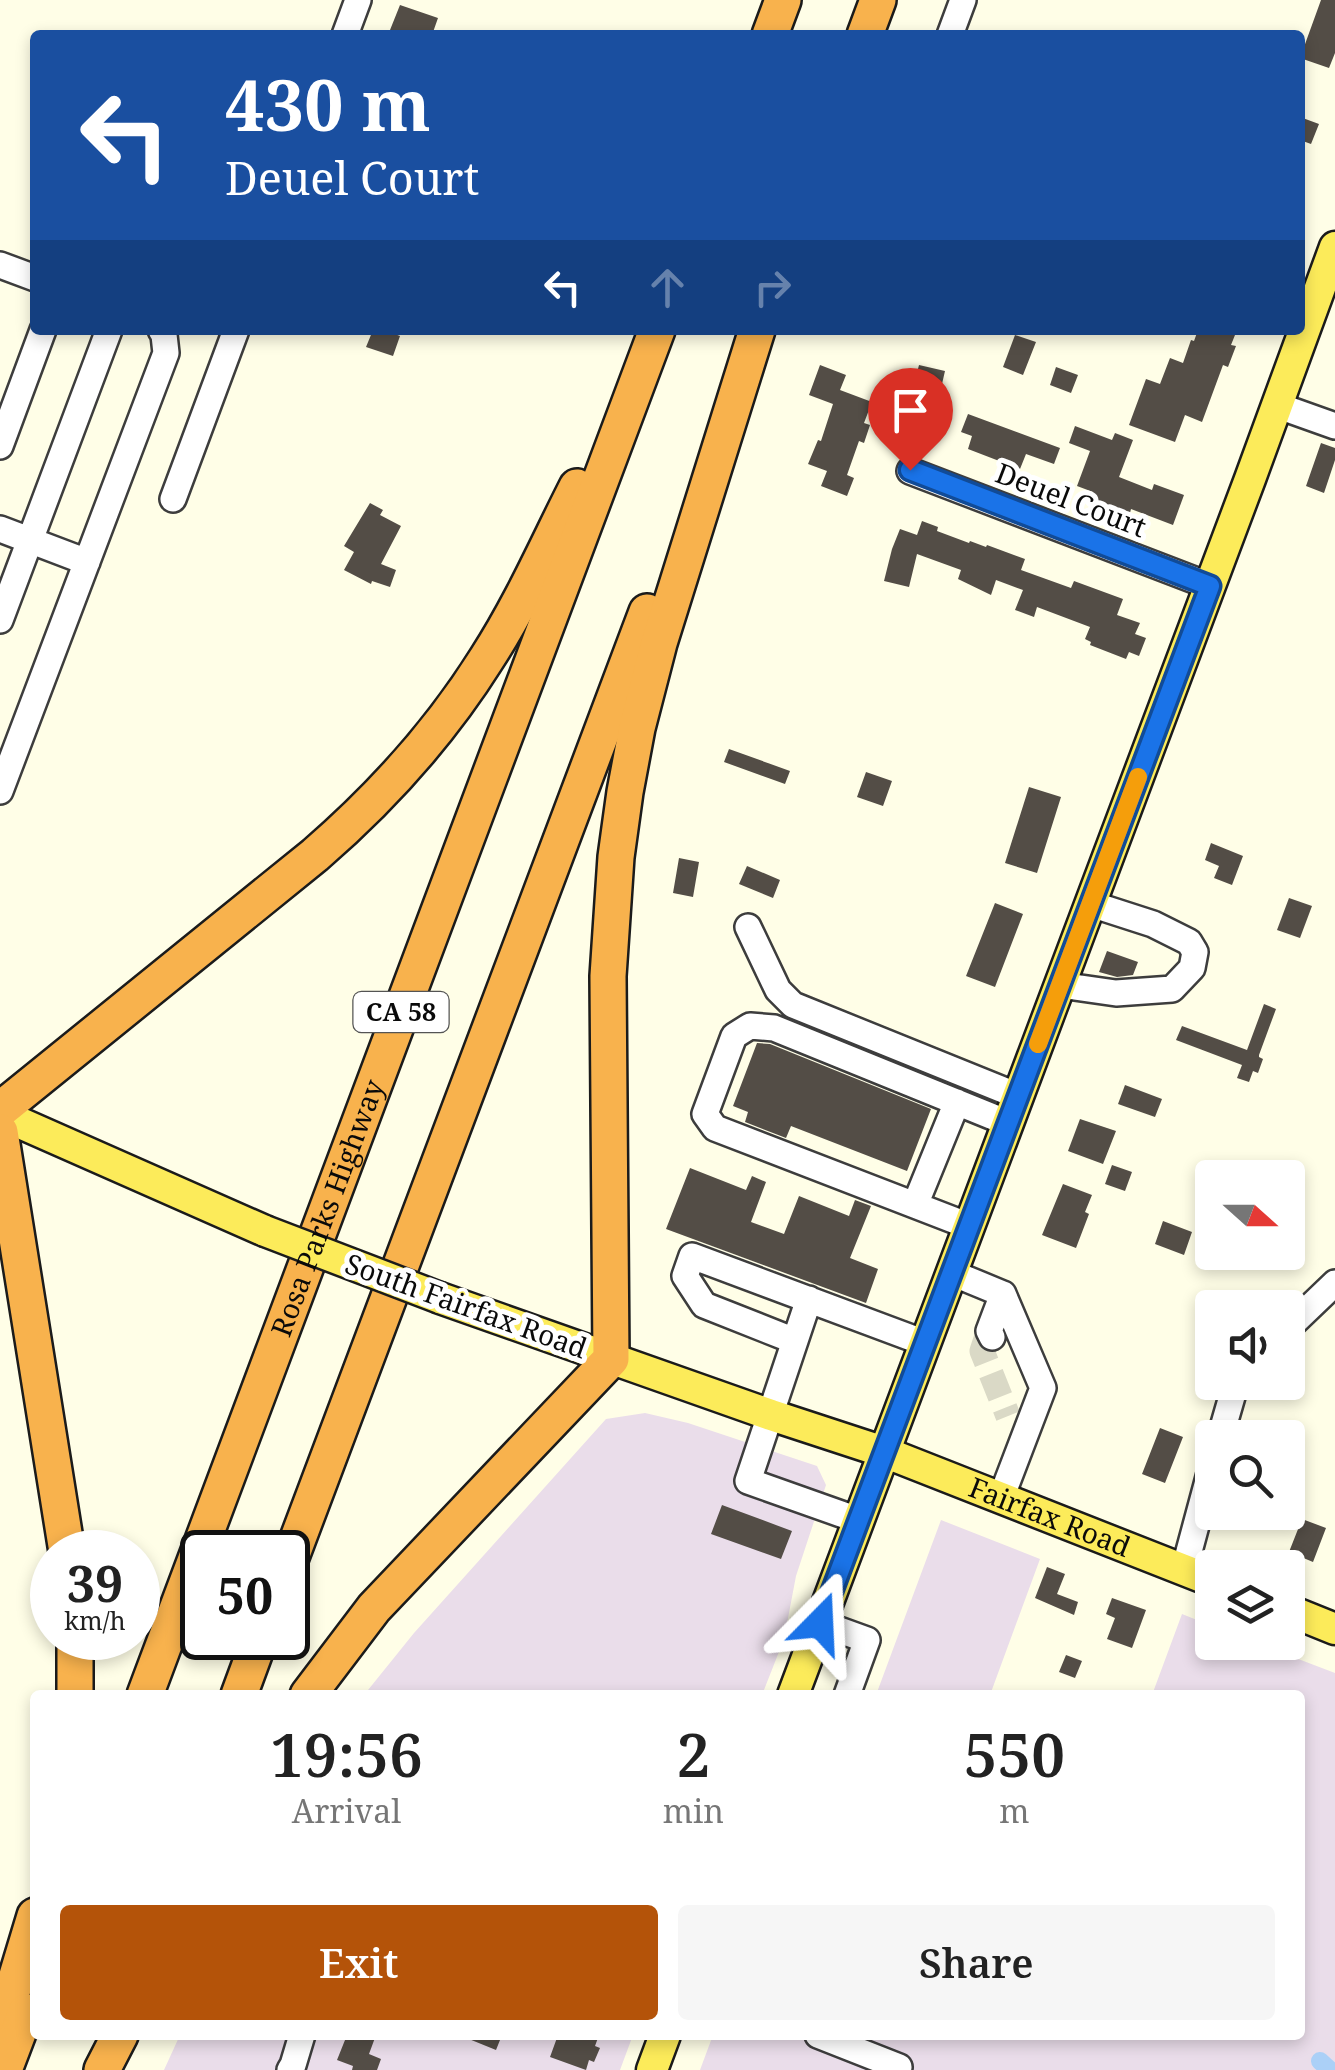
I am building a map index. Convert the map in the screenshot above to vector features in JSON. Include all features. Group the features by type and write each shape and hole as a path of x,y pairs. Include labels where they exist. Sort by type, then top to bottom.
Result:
{"highway":[{"path":"772,30 783,0"},
{"path":"867,30 878,0"},
{"path":"0,1112 350,825 425,746 458,702 516,609 653,335"},
{"name":"Rosa Parks Highway","path":"147,1690 654,335"},
{"path":"312,1690 374,1608 611,1359 608,976 620,825 659,643 753,335"},
{"name":"CA 58","path":"302,1530 753,335"},
{"path":"0,1132 63,1530"},
{"path":"74,1660 74,1690"},
{"path":"240,1690 252,1660"},
{"path":"0,2032 30,1933"},
{"path":"4,2070 30,2001"},
{"path":"99,2070 108,2040"},
{"path":"99,2070 117,2040"}],"main road":[{"path":"1305,327 1335,247"},
{"path":"795,1690 1302,335"},
{"name":"South Fairfax Road","path":"0,1112 264,1231 611,1359 884,1452"},
{"name":"Fairfax Road","path":"884,1452 1195,1574"},
{"path":"1305,1617 1335,1628"},
{"path":"652,2070 664,2040"}],"street":[{"path":"347,30 358,0"},
{"path":"952,30 963,0"},
{"path":"0,266 30,276"},
{"path":"0,446 41,335"},
{"path":"0,620 107,335"},
{"path":"0,791 166,352 163,335"},
{"path":"174,499 234,335"},
{"path":"1276,405 1335,426"},
{"name":"Deuel Court","path":"910,470 1210,586"},
{"path":"0,529 87,562"},
{"path":"1060,985 1116,993 1172,989 1192,968 1195,952 1189,942 1153,924 1090,904"},
{"path":"748,927 778,990 793,1006 1013,1110"},
{"path":"970,1226 715,1128 705,1114 734,1036 750,1026 774,1028 957,1102 1013,1110"},
{"path":"915,1205 957,1102"},
{"path":"795,1341 704,1305 685,1276 692,1256 926,1343"},
{"path":"952,1272 1003,1294 1043,1388 1019,1423 1001,1498"},
{"path":"1305,1312 1335,1284"},
{"path":"989,1336 1003,1294"},
{"path":"809,1299 748,1480 858,1520"},
{"path":"820,1623 867,1640 849,1690"},
{"path":"297,2068 301,2040"},
{"path":"831,2040 900,2067"}],"shaded area":[{"path":"645,1413 688,1423 817,1466 826,1485 796,1576 784,1639 764,1690 368,1690 414,1633 606,1419"},
{"path":"941,1520 1040,1559 992,1690 878,1690"},
{"path":"1182,1614 1195,1619 1195,1660 1301,1660 1335,1673 1335,2070 700,2070 711,2040 1305,2040 1305,1690 1154,1690"},
{"path":"178,2040 631,2040 620,2070 164,2070"}],"building":[{"path":"1321,0 1335,0 1335,53 1329,68 1305,60 1305,44"},
{"path":"400,5 438,18 434,30 390,30"},
{"path":"1305,119 1319,124 1311,144 1305,142"},
{"path":"371,335 400,336 393,356 366,347"},
{"path":"1015,335 1036,342 1023,375 1003,367"},
{"path":"1196,335 1235,335 1231,345 1236,346 1228,367 1223,365 1202,422 1185,415 1175,442 1129,425 1146,379 1160,384 1170,358 1183,363 1191,340"},
{"path":"820,365 846,375 840,390 872,402 864,423 870,425 864,443 859,441 847,475 854,478 847,496 821,486 827,471 808,464 818,440 821,441 833,404 809,395"},
{"path":"919,365 945,371 935,414 895,410 898,386 913,388"},
{"path":"1056,367 1078,375 1071,393 1050,385"},
{"path":"968,414 1060,448 1054,464 1026,454 1020,469 968,449 972,436 961,432"},
{"path":"1075,426 1112,440 1115,433 1133,440 1119,477 1152,490 1154,484 1184,495 1173,525 1131,509 1130,513 1117,509 1091,498 1093,492 1077,486 1090,451 1069,443"},
{"path":"1321,443 1335,448 1324,493 1306,486"},
{"path":"370,503 383,510 380,515 401,526 381,564 396,570 390,587 372,581 371,584 344,570 354,552 344,546"},
{"path":"922,521 969,543 987,545 1025,559 1021,570 1071,588 1074,581 1123,599 1117,615 1140,623 1135,634 1146,638 1139,656 1129,652 1126,659 1090,645 1085,639 1090,627 1037,607 1034,617 1015,610 1023,590 996,580 991,595 958,579 961,570 917,554 909,587 884,581 900,529 917,535"},
{"path":"729,749 790,771 785,784 724,762"},
{"path":"866,772 892,781 883,806 857,797"},
{"path":"1029,787 1061,797 1037,873 1005,863"},
{"path":"1211,843 1243,856 1232,885 1214,878 1219,866 1205,860"},
{"path":"679,858 699,862 693,897 673,893"},
{"path":"747,866 780,880 773,898 739,884"},
{"path":"1289,898 1312,906 1300,938 1277,930"},
{"path":"995,903 1023,914 995,987 966,976"},
{"path":"1107,951 1138,962 1133,975 1117,977 1099,972"},
{"path":"1264,1004 1276,1009 1259,1055 1263,1059 1258,1073 1253,1071 1249,1082 1237,1078 1242,1065 1176,1040 1182,1026 1247,1050"},
{"path":"757,1043 770,1044 931,1109 907,1171 791,1126 786,1138 745,1122 748,1112 733,1106"},
{"path":"1125,1085 1162,1099 1155,1117 1118,1104"},
{"path":"1080,1119 1116,1131 1103,1164 1068,1151"},
{"path":"1112,1165 1132,1172 1125,1191 1105,1184"},
{"path":"690,1168 746,1190 752,1176 766,1182 751,1222 784,1234 799,1196 849,1216 855,1200 871,1206 850,1258 878,1269 866,1303 666,1229"},
{"path":"1063,1184 1092,1195 1076,1248 1042,1235"},
{"path":"1163,1221 1192,1232 1184,1255 1155,1244"},
{"path":"1160,1428 1183,1437 1165,1483 1142,1474"},
{"path":"722,1505 792,1531 781,1559 711,1534"},
{"path":"1305,1520 1326,1528 1313,1562 1305,1559 1305,1550 1290,1550 1298,1530 1305,1530"},
{"path":"1047,1567 1065,1574 1057,1594 1078,1602 1074,1615 1035,1598"},
{"path":"1112,1598 1146,1610 1132,1648 1107,1639 1115,1618 1106,1614"},
{"path":"1066,1655 1082,1661 1075,1678 1059,1672"},
{"path":"345,2040 374,2040 369,2054 381,2059 377,2070 352,2070 353,2066 337,2060"},
{"path":"471,2040 500,2040 496,2050"},
{"path":"556,2040 597,2040 595,2046 600,2048 586,2070 550,2057"}],"waterway":[{"path":"1320,2061 1330,2070"}],"tunnel":[{"path":"986,1339 982,1351 1008,1416"}],"slow traffic":[{"path":"1038,1044 1138,777"}],"route":[{"path":"820,1623 1210,586 910,470"}]}
